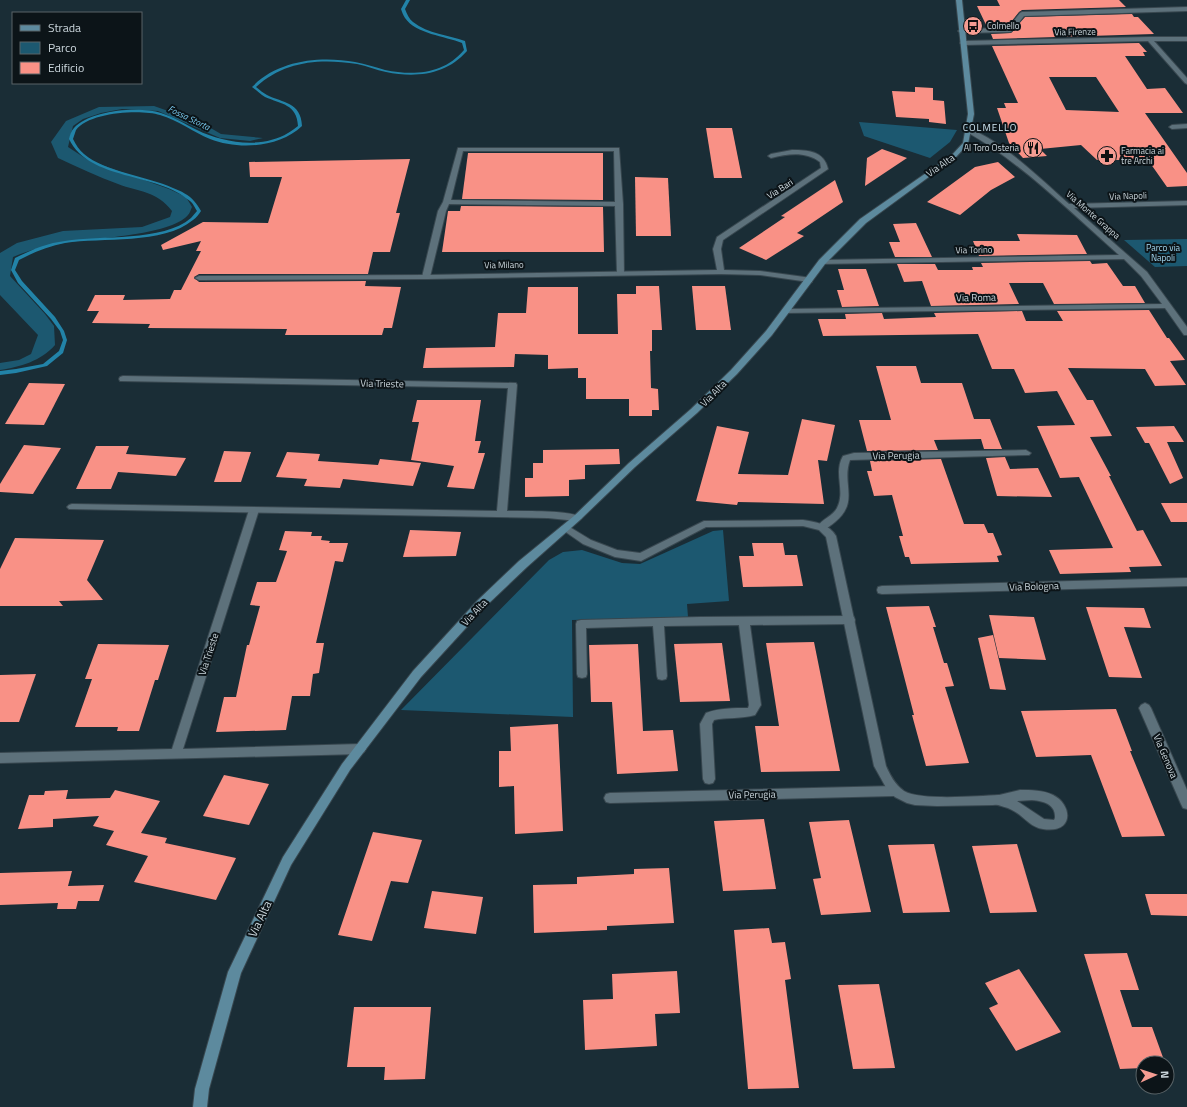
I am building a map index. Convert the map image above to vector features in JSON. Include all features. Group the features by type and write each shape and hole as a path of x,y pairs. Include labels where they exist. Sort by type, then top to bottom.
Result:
{"main road":[{"name":"Via Alta","path":"200,1107 202,1090 236,972 287,861 346,767 417,674 482,603 523,564 577,518 632,465 711,394 769,333 822,262 863,221 954,156 966,143 971,114 961,31 959,0"}],"street":[{"path":"961,31 1010,30 1022,14 1187,10"},
{"name":"Via Firenze","path":"963,43 1187,39"},
{"path":"1149,40 1187,82"},
{"path":"1172,127 1187,126"},
{"name":"Via Monte Grappa","path":"969,131 994,146 1069,206 1126,257 1144,274 1187,333"},
{"path":"426,277 442,211 447,202 460,149 617,149 621,273"},
{"name":"Via Bari","path":"721,272 717,249 720,239 825,169 823,161 812,154 799,152 772,156"},
{"path":"447,202 619,204"},
{"name":"Via Napoli","path":"1069,206 1187,203"},
{"name":"Via Torino","path":"822,262 1126,257"},
{"name":"Via Milano","path":"198,278 426,277 721,272 760,273 809,280"},
{"name":"Via Roma","path":"786,311 1167,306"},
{"name":"Via Trieste","path":"123,379 513,385 502,514"},
{"name":"Via Perugia","path":"822,528 842,509 845,501 842,466 846,458 854,456 1026,453"},
{"path":"72,507 548,515 577,518"},
{"name":"Via Trieste","path":"176,753 254,510"},
{"path":"565,528 587,542 627,556 641,556 704,524 803,523 828,531 831,536 850,620 880,766 886,780 894,791"},
{"name":"Via Bologna","path":"882,590 1187,582"},
{"path":"582,674 582,624 700,621 850,620"},
{"path":"709,779 706,724 710,716 726,713 751,712 755,706 744,621"},
{"path":"658,622 662,676"},
{"name":"Via Genova","path":"1145,708 1187,804"},
{"path":"0,758 360,749"},
{"name":"Via Perugia","path":"610,798 894,791 907,798 921,802 998,800"},
{"path":"1020,795 1041,795 1053,800 1059,806 1062,815 1060,822 1056,825 1042,824 1017,806 998,800 1020,795"}],"green space":[{"path":"154,106 202,123 221,134 263,138 250,141 220,138 158,111 122,109 101,113 83,119 73,126 68,147 88,160 169,189 186,197 192,207 188,215 179,222 165,228 129,235 57,244 31,250 13,257 10,276 54,326 55,345 37,359 15,367 0,370 0,363 19,360 31,354 38,335 0,295 0,253 17,243 63,231 142,227 170,217 172,211 160,199 154,196 110,181 58,158 51,142 66,121 99,107"},
{"path":"859,122 957,130 950,142 930,158 864,136"},
{"name":"Parco via Napoli","path":"1187,239 1187,266 1155,267 1124,240"},
{"path":"723,530 729,601 687,604 688,617 572,620 573,717 401,710 549,560 563,552 582,550 622,563 640,564 713,531"}],"building":[{"path":"997,0 1119,0 1126,7 1022,10 1007,27 987,27 977,6 1000,6"},
{"path":"1132,14 1134,17 1138,17 1154,34 993,39 991,34 1011,33 1025,17"},
{"path":"1139,43 1147,52 1143,52 1145,56 1125,56 1147,89 1165,88 1183,113 1145,113 1187,173 1187,186 1167,187 1148,160 1097,160 1081,145 1040,149 1047,156 1023,158 1009,143 997,108 1006,108 1004,103 1018,103 992,46","holes":["1049,77 1096,77 1119,112 1066,110"]},
{"path":"915,87 933,88 933,100 944,101 946,124 929,122 929,119 896,117 892,91 915,92"},
{"path":"706,128 732,128 742,178 714,178"},
{"path":"882,149 907,158 865,186 867,158"},
{"path":"468,153 603,153 603,200 462,199"},
{"path":"410,159 396,213 400,213 390,252 373,252 368,274 199,274 194,277 199,282 366,281 365,286 401,287 392,328 384,328 382,335 285,335 287,329 148,328 150,324 92,323 99,311 87,311 95,295 125,295 123,300 170,299 174,290 181,290 201,251 196,251 201,241 163,250 161,245 203,222 268,223 282,177 250,177 249,162"},
{"path":"998,162 1015,177 991,190 960,215 927,202 975,167"},
{"path":"635,177 668,178 671,236 636,236"},
{"path":"835,180 843,202 797,233 804,236 766,260 739,248 785,217 781,216"},
{"path":"461,206 603,207 604,252 442,252 448,211 460,211"},
{"path":"916,223 932,257 895,257 889,242 900,242 893,224"},
{"path":"1017,234 1077,235 1087,254 979,256 973,241 1020,241"},
{"path":"1090,261 1092,264 1107,263 1123,286 1135,286 1145,303 1054,304 1043,283 1009,283 1019,304 931,306 922,281 904,282 897,264 935,264 938,270 973,270 972,267 983,267 981,263"},
{"path":"838,269 866,269 879,306 842,307 837,290 844,290"},
{"path":"636,286 659,286 662,330 652,330 652,351 650,351 651,388 658,389 659,410 652,410 652,416 629,416 629,399 586,399 586,378 578,378 578,368 548,369 548,355 515,354 514,367 423,368 426,348 495,347 498,313 526,313 528,287 578,287 578,334 618,334 617,294 636,294"},
{"path":"692,286 725,286 731,330 696,330"},
{"path":"1149,310 1167,338 1169,338 1185,360 1170,361 1186,385 1155,386 1145,369 1068,368 1087,400 1093,400 1112,436 1090,437 1111,476 1109,476 1137,531 1143,530 1162,566 1129,567 1131,572 1060,574 1049,550 1113,548 1079,477 1060,478 1037,426 1075,425 1057,391 1025,393 1014,369 992,369 978,334 823,336 818,319 846,319 845,314 882,313 884,319 936,317 934,313 1022,311 1026,321 1063,321 1057,311"},
{"path":"876,366 916,366 921,383 962,383 974,419 990,419 1002,449 984,449 981,439 934,440 938,450 867,451 859,420 891,420"},
{"path":"29,383 65,384 44,425 5,424"},
{"path":"417,400 481,400 475,441 481,441 478,453 485,453 474,489 447,487 454,466 411,460 419,422 412,422"},
{"path":"802,419 835,425 827,461 818,460 824,504 738,502 737,505 696,501 717,426 749,432 738,474 788,475"},
{"path":"1174,426 1184,442 1167,442 1183,478 1170,484 1149,443 1145,443 1136,427"},
{"path":"24,445 61,448 33,494 0,492 0,484"},
{"path":"96,446 129,446 126,454 186,458 176,476 118,472 111,489 76,489"},
{"path":"619,449 620,464 585,465 585,479 569,480 569,496 525,497 525,478 533,478 533,463 543,463 543,450"},
{"path":"224,451 251,452 241,482 214,482"},
{"path":"287,452 320,454 318,461 378,465 380,459 421,463 413,486 343,479 340,488 304,486 307,479 276,477"},
{"path":"1005,457 1010,469 1038,468 1052,497 997,496 986,458"},
{"path":"941,459 964,524 984,524 988,533 993,533 1002,555 997,556 999,562 911,564 909,557 905,557 899,536 903,536 892,495 874,496 867,471 872,471 870,461"},
{"path":"1161,503 1187,503 1187,522 1171,522"},
{"path":"410,530 461,532 456,556 403,557"},
{"path":"285,531 312,532 311,536 322,536 321,540 330,541 329,543 348,543 343,562 335,561 316,643 324,643 319,673 313,674 310,696 292,696 286,730 216,732 224,697 236,697 247,645 249,645 260,606 250,605 257,582 276,582 287,551 279,550"},
{"path":"15,538 104,540 87,580 103,600 59,601 63,606 0,606 0,569"},
{"path":"752,543 783,543 785,555 797,555 803,586 743,587 739,556 754,556"},
{"path":"929,606 936,627 933,627 944,663 947,663 954,686 945,687 969,763 926,766 912,715 914,715 886,607"},
{"path":"1086,607 1144,608 1151,628 1124,627 1142,678 1109,677"},
{"path":"989,615 1034,617 1046,660 999,658"},
{"path":"993,635 1006,690 990,689 978,638"},
{"path":"814,642 840,771 761,772 755,726 779,726 766,643"},
{"path":"722,643 730,701 680,702 674,644"},
{"path":"98,644 169,645 158,680 155,680 139,731 117,731 118,727 75,727 92,679 85,679"},
{"path":"638,644 643,731 673,730 678,771 617,774 612,702 591,702 589,645"},
{"path":"36,674 19,722 0,722 0,675"},
{"path":"1116,709 1132,751 1130,751 1165,836 1122,837 1091,755 1036,757 1021,711"},
{"path":"558,724 563,831 515,834 514,786 499,787 499,751 511,751 510,727"},
{"path":"224,775 269,784 249,825 203,816"},
{"path":"68,790 66,799 110,798 115,790 160,801 141,833 167,838 165,843 236,858 216,900 134,882 148,856 106,845 114,831 93,826 99,816 53,819 53,827 18,829 29,795 44,795 45,791"},
{"path":"764,819 776,889 723,891 714,821"},
{"path":"849,820 871,912 821,915 813,879 821,878 809,822"},
{"path":"373,832 422,840 408,883 391,881 372,941 338,935"},
{"path":"934,844 950,912 903,913 888,845"},
{"path":"1017,844 1037,912 990,913 972,846"},
{"path":"669,868 674,923 607,926 607,930 534,933 533,885 577,884 577,877 634,874 634,869"},
{"path":"72,871 68,886 104,885 99,901 78,901 76,909 57,909 58,903 0,905 0,873"},
{"path":"432,891 483,897 476,934 424,928"},
{"path":"1145,894 1187,894 1187,916 1151,915"},
{"path":"769,928 772,943 785,942 791,979 785,980 799,1088 748,1089 734,930"},
{"path":"1127,953 1139,990 1120,990 1132,1027 1152,1027 1162,1055 1135,1055 1135,1068 1120,1069 1084,954"},
{"path":"1019,969 1061,1032 1016,1051 989,1008 998,1004 985,983"},
{"path":"677,971 680,1013 655,1014 657,1046 585,1050 583,1000 613,999 612,974"},
{"path":"879,984 895,1068 853,1069 838,985"},
{"path":"354,1007 431,1007 425,1079 384,1080 385,1067 347,1067"}],"waterway":[{"name":"Fossa Storta","path":"0,373 45,365 61,352 65,340 62,331 53,318 20,282 13,270 17,259 43,247 57,243 117,239 165,232 179,227 191,220 199,211 192,201 180,192 112,169 96,163 84,156 77,149 71,139 76,128 82,123 101,115 123,111 144,111 165,115 202,134 222,141 245,144 267,142 278,139 290,134 300,126 300,119 294,109 289,105 264,95 254,87 275,71 288,66 314,61 342,61 389,71 424,73 443,68 452,64 459,58 466,50 464,42 419,28 412,23 406,17 403,9 408,0"}],"place":[{"name":"Colmello","path":"973,26"},
{"name":"Al Toro Osteria","path":"1033,148"},
{"name":"Farmacia ai tre Archi","path":"1107,156"}],"district":[{"name":"COLMELLO","path":"990,127"}]}
